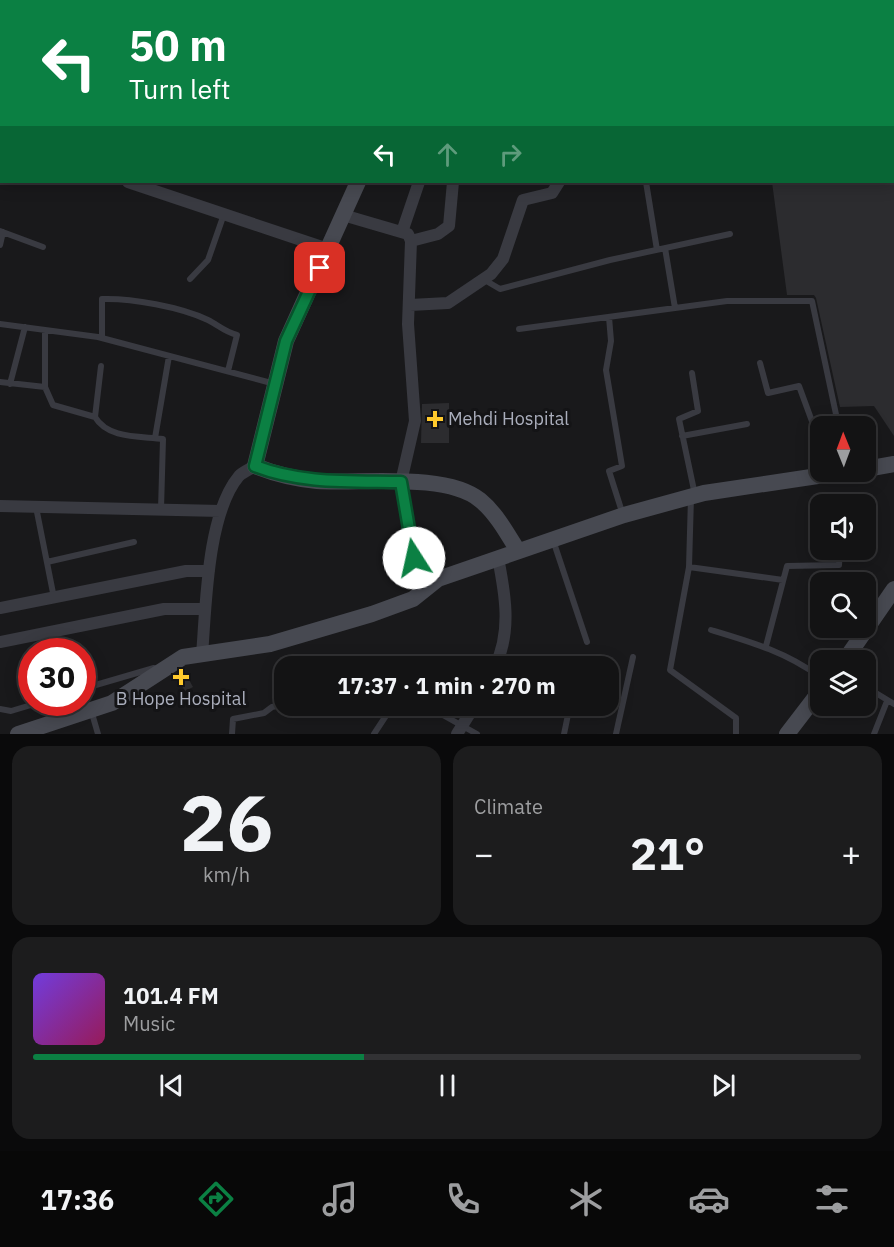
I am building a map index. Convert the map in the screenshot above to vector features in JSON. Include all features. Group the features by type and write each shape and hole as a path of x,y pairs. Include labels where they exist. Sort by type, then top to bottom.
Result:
{"street":[{"path":"131,183 328,249"},
{"path":"202,655 209,571 221,511 240,476 255,466 286,341 358,183"},
{"path":"419,183 406,237 410,305 408,324 415,421 401,482 414,558 423,591"},
{"path":"343,215 406,237 438,234 449,226 453,183"},
{"path":"410,305 448,303 483,279 503,259 523,200 552,193 559,183"},
{"path":"876,467 894,464"},
{"path":"255,466 275,474 317,481 401,482 452,487 479,498 500,522 518,551"},
{"path":"96,708 112,703 153,679 166,666 183,657 270,644 372,614 413,599 438,579 624,515 693,496 810,477"},
{"path":"0,506 221,511"},
{"path":"498,558 507,599 505,627 498,656"},
{"path":"0,608 186,571 209,571"},
{"path":"853,650 892,598"},
{"path":"0,642 164,609 205,609"},
{"path":"787,734 810,704"},
{"path":"18,734 73,716"},
{"path":"459,730 468,716"}],"lane":[{"path":"646,183 675,308"},
{"path":"190,279 208,260 224,214"},
{"path":"0,246 2,231 43,247"},
{"path":"483,279 500,289 730,234"},
{"path":"102,338 102,299 126,298 158,306 207,319 224,332 237,335 228,371"},
{"path":"519,329 727,301 812,301 836,416"},
{"path":"609,317 611,341 606,370 622,466 609,471 624,515"},
{"path":"0,324 102,338 276,384"},
{"path":"10,384 25,327"},
{"path":"45,330 45,387 53,405 95,417"},
{"path":"155,438 169,356"},
{"path":"760,363 768,393 799,386 810,416"},
{"path":"101,366 95,417 102,428 112,433 163,439 160,510"},
{"path":"692,373 698,411 679,419 693,496 689,567 670,670 736,718 736,734"},
{"path":"0,382 45,387"},
{"path":"682,436 747,424"},
{"path":"36,507 54,598"},
{"path":"552,540 587,642"},
{"path":"47,562 134,543"},
{"path":"766,646 787,566 839,565 839,560"},
{"path":"689,567 783,580"},
{"path":"711,630 766,646 796,659 810,670"},
{"path":"616,734 633,657"},
{"path":"96,685 166,666"},
{"path":"874,734 891,702 876,693"},
{"path":"232,734 233,719 264,714 274,707"},
{"path":"0,709 11,711 18,709"},
{"path":"93,716 98,734"},
{"path":"374,734 386,716"},
{"path":"440,716 459,730 477,734"},
{"path":"564,734 568,716"}],"building":[{"path":"772,183 894,183 894,436 874,406 840,407 816,298 814,295 787,295"},
{"path":"449,403 449,443 421,443 422,404"},
{"path":"183,669 193,687 185,691 175,675"}],"place":[{"name":"Mehdi Hospital","path":"435,419"},
{"name":"B Hope Hospital","path":"181,677"}],"route":[{"path":"320,268 286,341 255,466 275,474 317,481 401,482 414,558"}]}
